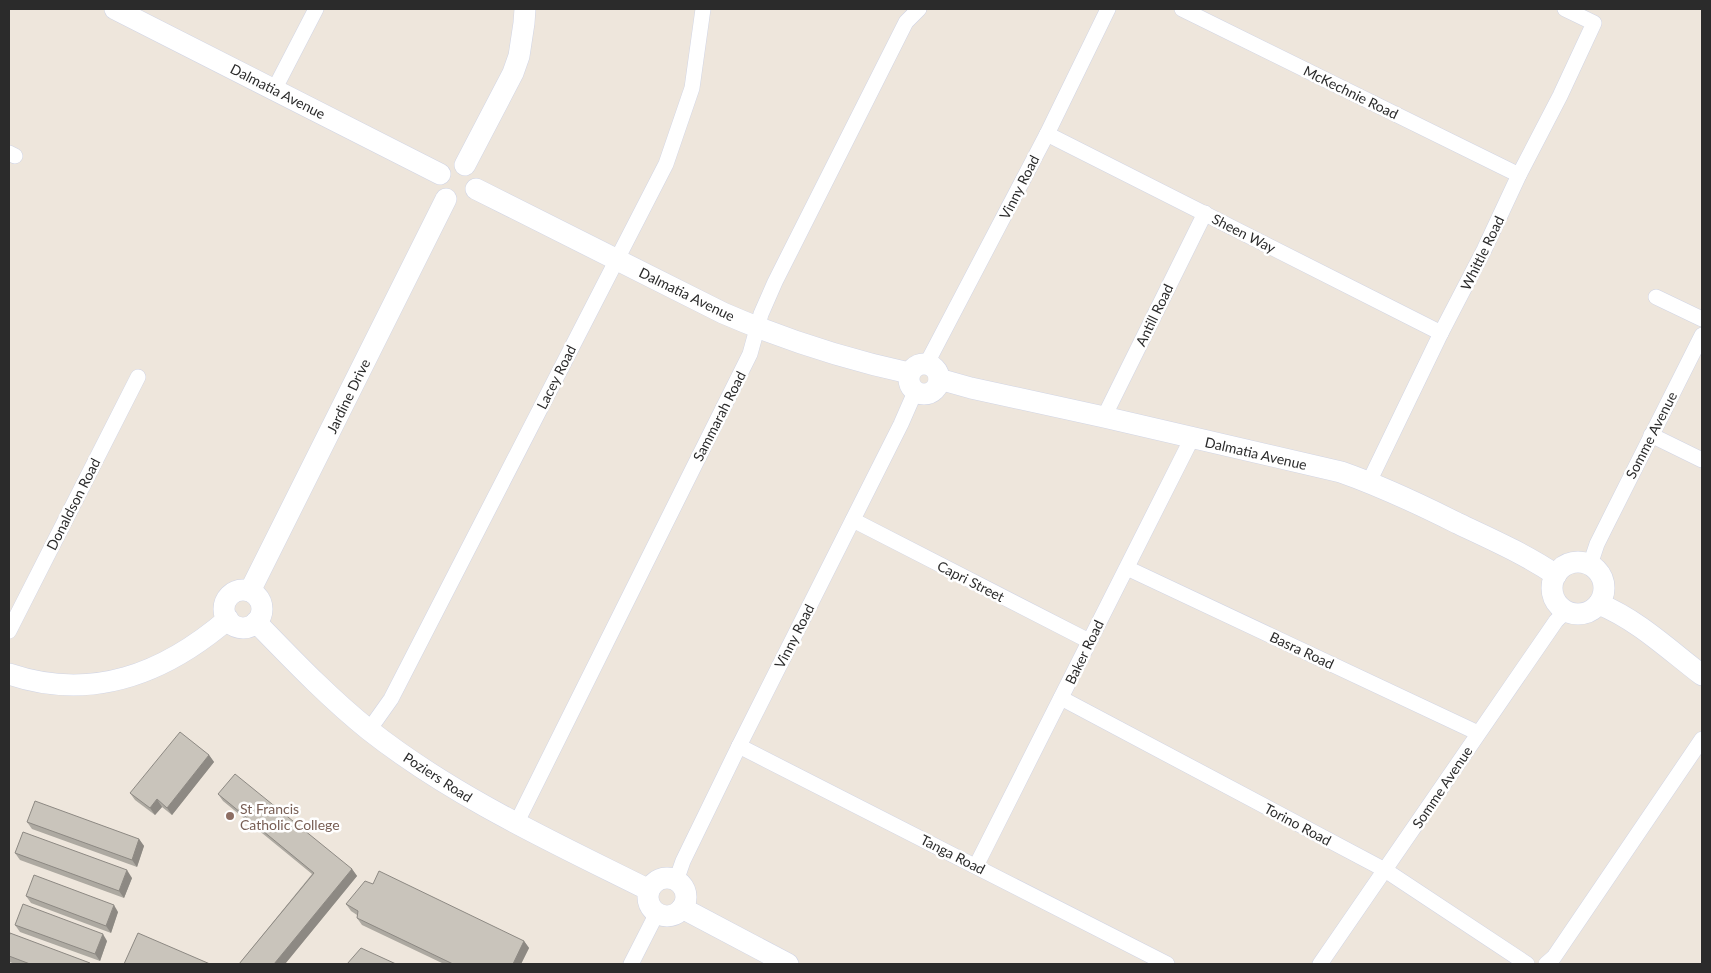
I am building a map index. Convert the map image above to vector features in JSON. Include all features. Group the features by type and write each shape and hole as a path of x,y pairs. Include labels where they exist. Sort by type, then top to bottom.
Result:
{"street":[{"name":"Dalmatia Avenue","path":"118,9 440,174"},
{"path":"274,90 316,9"},
{"path":"465,165 513,73 519,56 525,9"},
{"name":"Lacey Road","path":"368,730 391,699 666,164 692,88 703,9"},
{"name":"Sammarah Road","path":"516,824 750,354 761,314 775,282 906,22 919,9"},
{"name":"Vinny Road","path":"676,881 683,861 739,746 1108,9"},
{"name":"McKechnie Road","path":"1182,9 1519,175"},
{"name":"Whittle Road","path":"1369,482 1519,175 1560,96 1594,23 1565,9"},
{"name":"Sheen Way","path":"1047,134 1441,333"},
{"path":"451,164 465,165 475,175 476,189 467,200 453,202 446,199 438,188 440,174 444,168 451,164"},
{"name":"Dalmatia Avenue","path":"476,189 723,313 758,328 833,353 923,377 1341,472 1420,504 1540,564 1556,575"},
{"name":"Jardine Drive","path":"250,591 446,199"},
{"name":"Antill Road","path":"1104,417 1205,213"},
{"path":"1656,297 1702,319"},
{"name":"Somme Avenue","path":"1590,565 1597,544 1702,335"},
{"name":"Donaldson Road","path":"9,631 138,377"},
{"path":"1651,435 1702,460"},
{"name":"Baker Road","path":"976,866 1192,438"},
{"name":"Capri Street","path":"853,520 1089,642"},
{"path":"1584,562 1597,569 1604,582 1603,597 1599,604 1588,612 1573,614 1566,611 1553,595 1552,588 1556,575 1565,565 1584,562"},
{"name":"Basra Road","path":"1127,568 1478,733"},
{"path":"238,591 250,591 259,599 262,605 260,618 251,626 241,628 231,623 228,619 224,608 228,597 238,591"},
{"path":"1599,604 1616,611 1632,621 1702,675"},
{"name":"Somme Avenue","path":"1320,964 1556,621 1566,611"},
{"path":"9,674 45,682 77,684 108,682 132,677 181,655 228,619"},
{"name":"Poziers Road","path":"256,622 318,686 368,730 458,792 516,824 649,890"},
{"name":"Torino Road","path":"1061,698 1385,870 1527,964"},
{"path":"1546,964 1554,957 1702,739"},
{"name":"Tanga Road","path":"739,746 1167,964"},
{"path":"664,879 676,881 684,890 685,902 682,908 674,915 668,916 657,913 650,906 649,890 658,881 664,879"},
{"path":"682,908 788,964"},
{"path":"631,964 657,913"}],"building":[{"path":"180,732 209,755 167,808 157,799 150,808 130,793"},
{"path":"235,774 352,869 274,964 239,964 314,873 218,794"},
{"path":"35,801 139,839 132,860 27,822"},
{"path":"23,832 127,870 119,891 15,853"},
{"path":"379,871 524,941 513,964 453,964 357,918 358,911 346,904 365,881 373,884"},
{"path":"34,875 114,905 106,926 26,896"},
{"path":"23,904 103,934 95,954 15,925"},
{"path":"10,933 90,964 30,964 9,956"},
{"path":"138,933 210,964 124,964"},
{"path":"361,948 396,964 347,964"}],"place":[{"name":"St Francis Catholic College","path":"230,816"}]}
